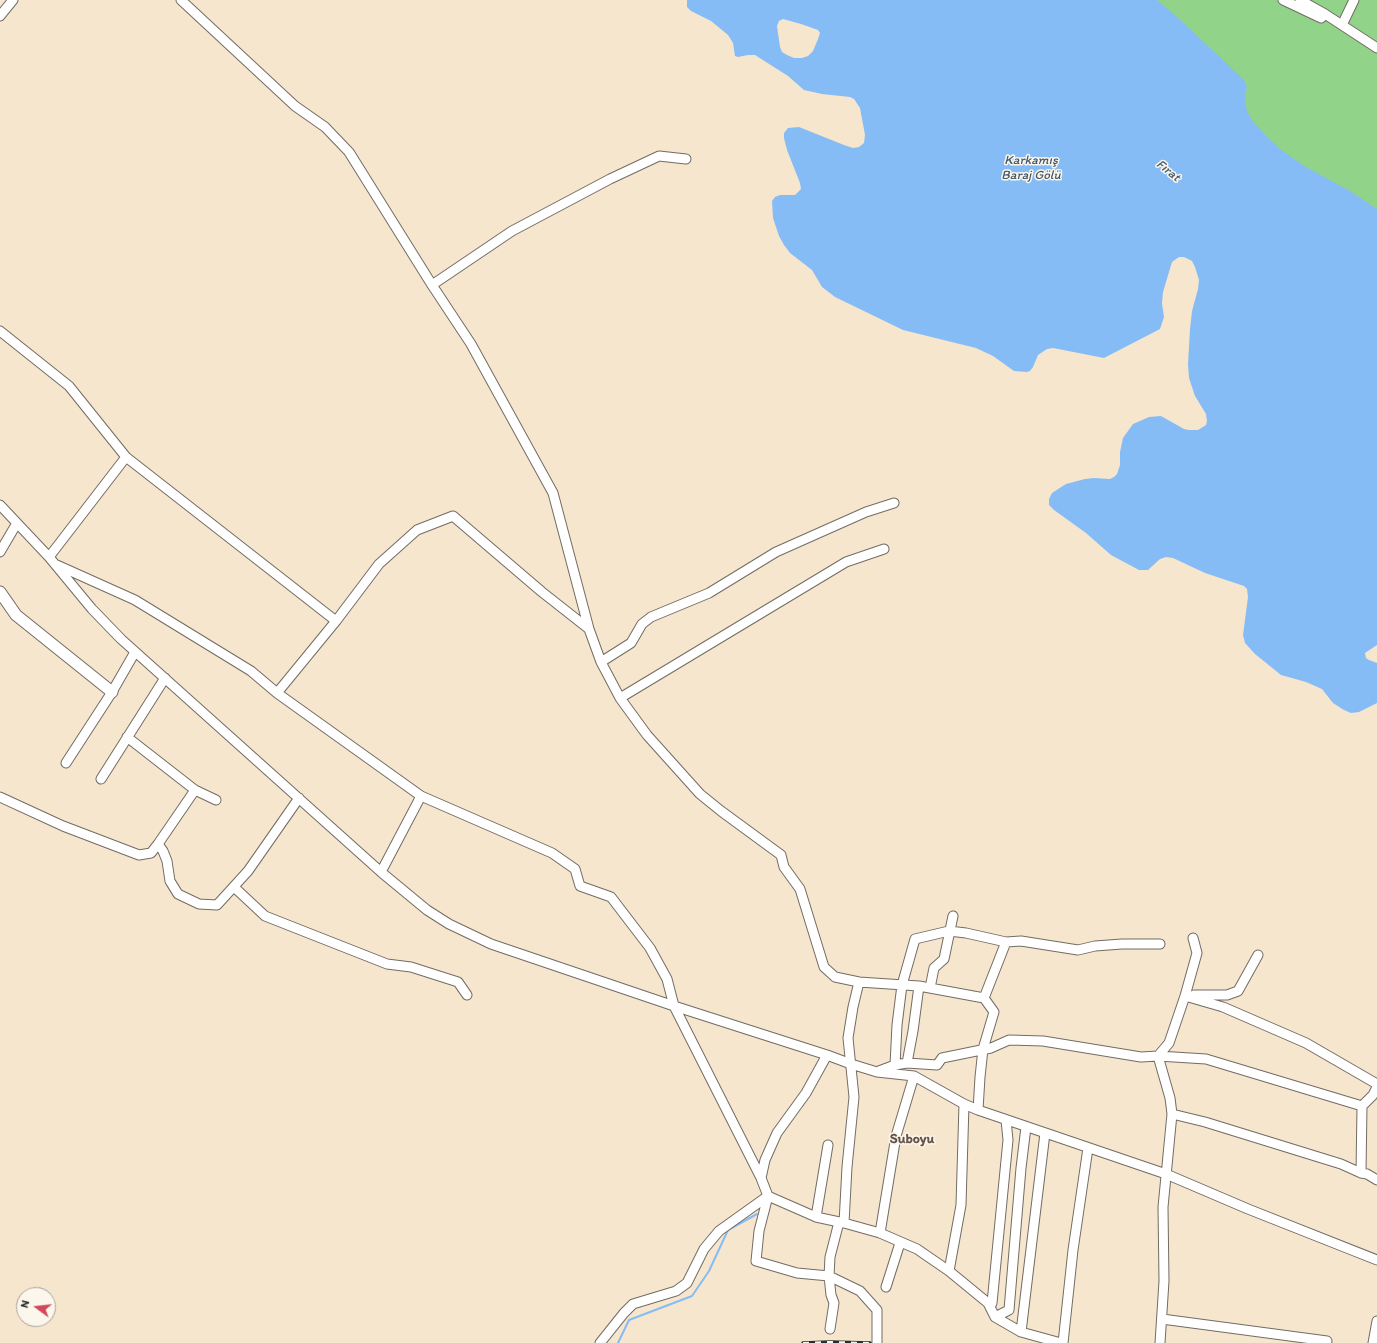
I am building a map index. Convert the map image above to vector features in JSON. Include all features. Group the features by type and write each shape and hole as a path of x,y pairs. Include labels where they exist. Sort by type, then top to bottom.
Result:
{"main road":[{"path":"0,592 16,615 112,692"}],"street":[{"path":"0,16 13,0"},
{"path":"180,0 295,106 325,127 350,152 432,285 471,344 553,493 589,629 601,662 620,698 647,735 700,794 781,855 784,867 800,889 824,967 835,977 859,982 919,986 984,998 994,1012 983,1049 978,1110"},
{"path":"1285,0 1321,18 1325,14"},
{"path":"1300,0 1325,14 1377,48"},
{"path":"1342,25 1354,0"},
{"path":"432,285 512,231 610,179 659,156 686,159"},
{"path":"0,331 69,386 126,457 336,621"},
{"path":"51,560 126,457"},
{"path":"601,662 631,643 642,624 651,617 708,593 776,552 866,512 894,503"},
{"path":"0,505 51,560 92,610 135,652 381,872 427,910 449,924 491,944 850,1064 877,1072 914,1076 964,1104 978,1110 1166,1174 1248,1209 1377,1260"},
{"path":"277,693 336,621 379,564 417,530 453,516 542,592 589,629"},
{"path":"0,552 17,523"},
{"path":"620,698 846,562 884,549"},
{"path":"51,560 135,600 251,671 277,693 421,796 552,853 575,869 580,886 611,897 650,948 667,979 674,1006 761,1178 768,1196 759,1231 756,1261 797,1273 828,1276 860,1291 877,1310 878,1341"},
{"path":"66,763 112,692 135,652"},
{"path":"101,779 165,678"},
{"path":"128,737 195,790 216,800"},
{"path":"0,797 63,826 139,855 150,853 158,844 195,790"},
{"path":"381,872 421,796"},
{"path":"158,844 167,861 170,881 178,894 199,904 217,905 248,871 299,798"},
{"path":"234,887 265,916 387,964 411,967 458,982 467,995"},
{"path":"930,988 934,968 944,958 953,916"},
{"path":"894,1065 902,985 915,939 949,931 966,933 1006,942 1021,941 1078,950 1095,946 1122,944 1160,944"},
{"path":"1158,1056 1169,1043 1185,996 1197,953 1193,938"},
{"path":"984,998 1006,942"},
{"path":"1185,996 1227,995 1238,991 1258,955"},
{"path":"830,1330 834,1303 831,1296 828,1276 830,1257 841,1222 847,1167 854,1097 848,1038 859,982"},
{"path":"907,1063 919,986"},
{"path":"1185,996 1223,1007 1306,1043 1377,1084"},
{"path":"877,1072 894,1065 907,1063 937,1065 942,1058 991,1048 1009,1040 1043,1041 1141,1057 1158,1056 1206,1059 1362,1106"},
{"path":"761,1178 764,1160 777,1133 806,1093 826,1055"},
{"path":"1158,1056 1170,1098 1172,1114 1163,1207 1164,1281 1160,1343"},
{"path":"880,1233 896,1136 914,1076"},
{"path":"1361,1173 1362,1106 1373,1095 1377,1087"},
{"path":"949,1271 961,1205 964,1104"},
{"path":"1172,1114 1205,1122 1341,1164 1361,1173 1367,1174 1377,1180"},
{"path":"988,1303 992,1303 1008,1140 1006,1120"},
{"path":"995,1318 1009,1310 1026,1127"},
{"path":"1021,1332 1045,1133"},
{"path":"816,1217 828,1145"},
{"path":"768,1196 816,1217 841,1222 880,1233 900,1243 917,1249 949,1271 988,1303 995,1318 1021,1332 1062,1343 1073,1250 1088,1148"},
{"path":"600,1343 614,1324 633,1304 676,1291 687,1283 704,1249 719,1231 768,1196"},
{"path":"886,1288 900,1243"},
{"path":"1162,1319 1327,1341"},
{"path":"1373,1343 1377,1321"}],"green space":[{"path":"1110,0 1377,0 1377,242"}],"water":[{"name":"Karkamış Baraj Gölü","path":"687,0 1157,0 1244,80 1247,87 1245,97 1246,108 1251,119 1269,139 1304,166 1350,191 1377,209 1377,645 1365,653 1366,658 1377,663 1377,703 1359,712 1351,713 1333,703 1322,689 1306,682 1281,675 1255,654 1245,643 1243,635 1248,597 1247,589 1244,586 1205,573 1173,558 1166,557 1160,559 1148,570 1139,570 1111,555 1086,533 1049,505 1049,499 1052,493 1066,484 1085,479 1110,479 1114,477 1117,474 1120,465 1120,452 1123,438 1133,424 1149,417 1161,416 1184,429 1189,430 1198,430 1206,425 1206,414 1195,396 1189,378 1188,364 1190,329 1192,311 1199,280 1192,261 1184,257 1179,257 1172,262 1163,292 1162,303 1164,317 1160,329 1104,358 1053,348 1047,349 1038,355 1033,367 1027,372 1014,371 993,356 976,348 903,330 835,297 822,287 812,270 790,253 784,245 779,236 773,218 772,201 775,197 780,195 795,195 801,189 784,138 784,133 788,128 799,127 853,148 859,147 864,143 865,135 860,108 854,99 850,97 822,94 804,90 788,76 755,55 735,56 733,43 728,35 711,21 691,11 687,7","holes":["783,19 818,30 820,33 813,51 808,56 794,58 782,52 777,26 779,21"]}],"waterway":[{"path":"618,1343 629,1320 692,1296 709,1271 728,1230 757,1214"}],"railway":[{"path":"803,1343 870,1343"}],"district":[{"name":"Suboyu","path":"912,1139"}],"water label":[{"name":"Fırat","path":"1168,171"}]}
